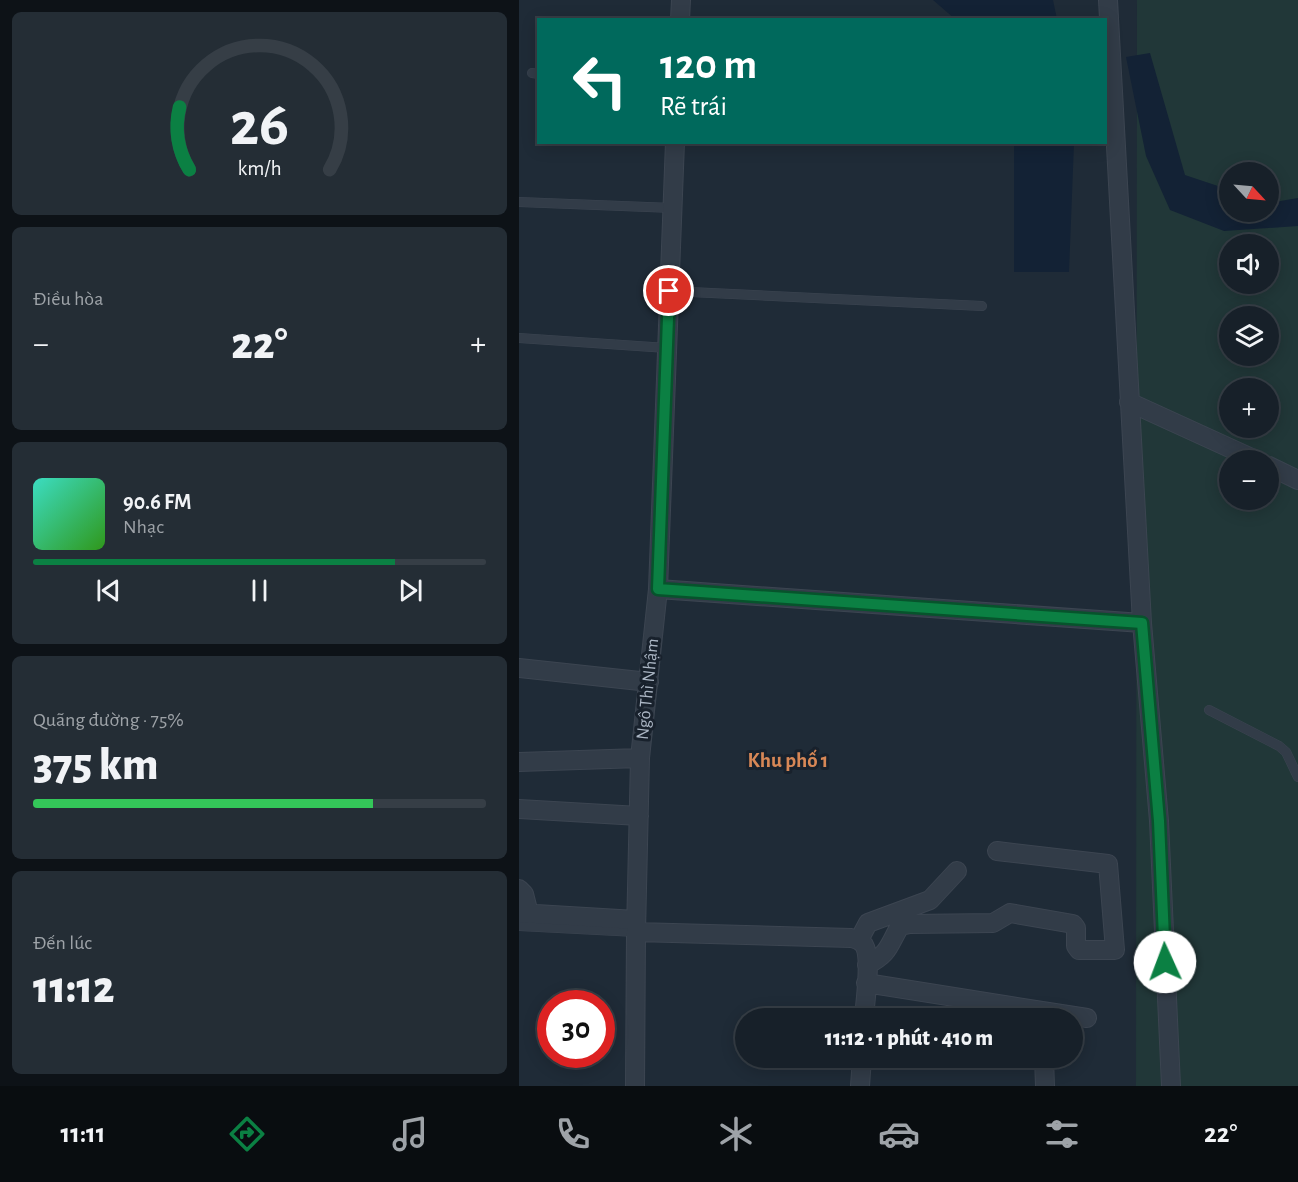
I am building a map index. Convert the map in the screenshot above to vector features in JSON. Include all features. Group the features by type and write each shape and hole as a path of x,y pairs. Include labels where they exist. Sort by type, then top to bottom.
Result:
{"street":[{"path":"680,18 681,0"},
{"path":"1108,0 1142,623 1159,821 1171,1086"},
{"name":"Ngô Thì Nhậm","path":"635,1086 640,758 658,589 675,144"},
{"path":"1129,402 1234,450"},
{"path":"1279,471 1298,480"},
{"path":"658,589 1142,623"},
{"path":"519,668 649,682"},
{"path":"519,762 640,758"},
{"path":"519,809 639,816"},
{"path":"866,974 891,948 900,926 993,923 1010,913 1073,924 1076,928 1075,946 1079,950 1115,950 1108,864 997,851"},
{"path":"859,940 868,923 930,900 957,871"},
{"path":"519,889 524,894 522,918 859,940 864,945 864,1008"},
{"path":"866,974 1013,1008"},
{"path":"1083,1018 1087,1018"},
{"path":"860,1086 861,1068"},
{"path":"1044,1068 1045,1086"}],"lane":[{"path":"519,202 673,208"},
{"path":"669,291 982,306"},
{"path":"519,338 667,348"},
{"path":"1209,710 1279,746 1286,752 1298,777"}],"green space":[{"path":"1137,0 1298,0 1298,1086 1136,1086"}],"water":[{"path":"933,0 1053,0 1057,18 954,18"},
{"path":"1150,53 1185,175 1219,186 1219,222 1279,222 1279,201 1298,198 1298,226 1224,231 1170,210 1146,156 1126,57"},
{"path":"1014,144 1074,144 1069,272 1014,272"}],"district":[{"name":"Khu phố 1","path":"788,760"}],"route":[{"path":"669,291 658,589 1142,623 1159,821 1165,962"}]}
